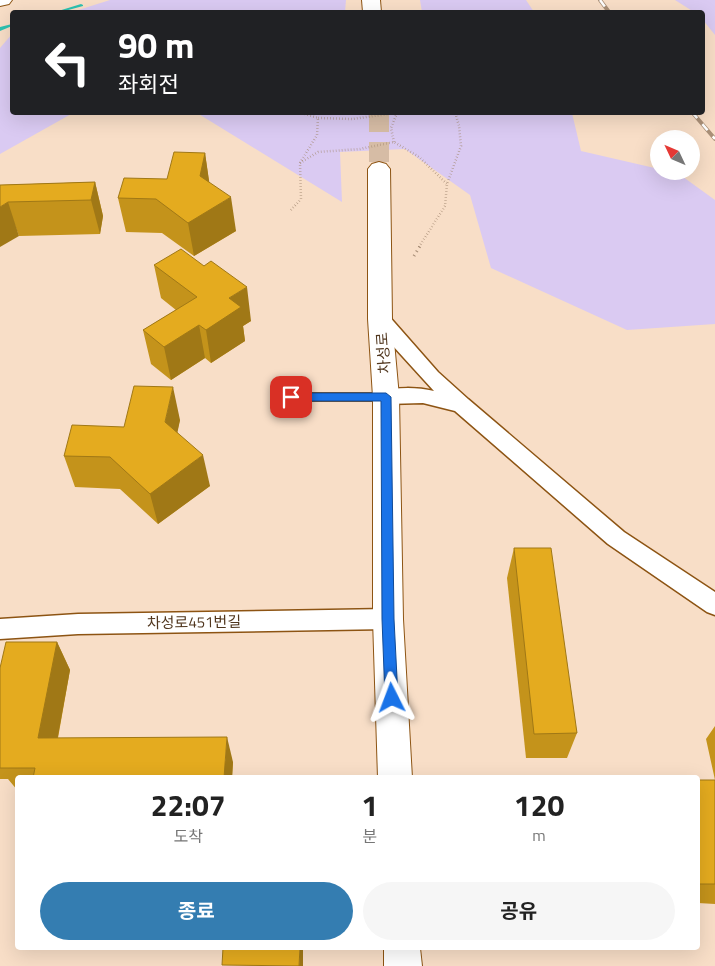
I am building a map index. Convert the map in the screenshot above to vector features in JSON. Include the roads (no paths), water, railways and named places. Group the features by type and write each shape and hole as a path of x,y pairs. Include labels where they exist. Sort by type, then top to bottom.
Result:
{"main road":[{"name":"차성로","path":"379,169 380,319 386,397 388,619 395,775"},
{"path":"402,950 403,966"}],"street":[{"path":"380,319 431,378 616,538 715,605"},
{"path":"386,397 423,396 461,405"},
{"name":"차성로451번길","path":"0,629 88,624 388,619"}],"lane":[{"path":"291,397 386,397"}],"waterway":[{"path":"64,10 81,5"},
{"path":"0,29 10,26"}],"tunnel":[{"path":"379,115 379,169"}],"railway":[{"path":"600,0 608,10"},
{"path":"695,115 715,139"}]}
